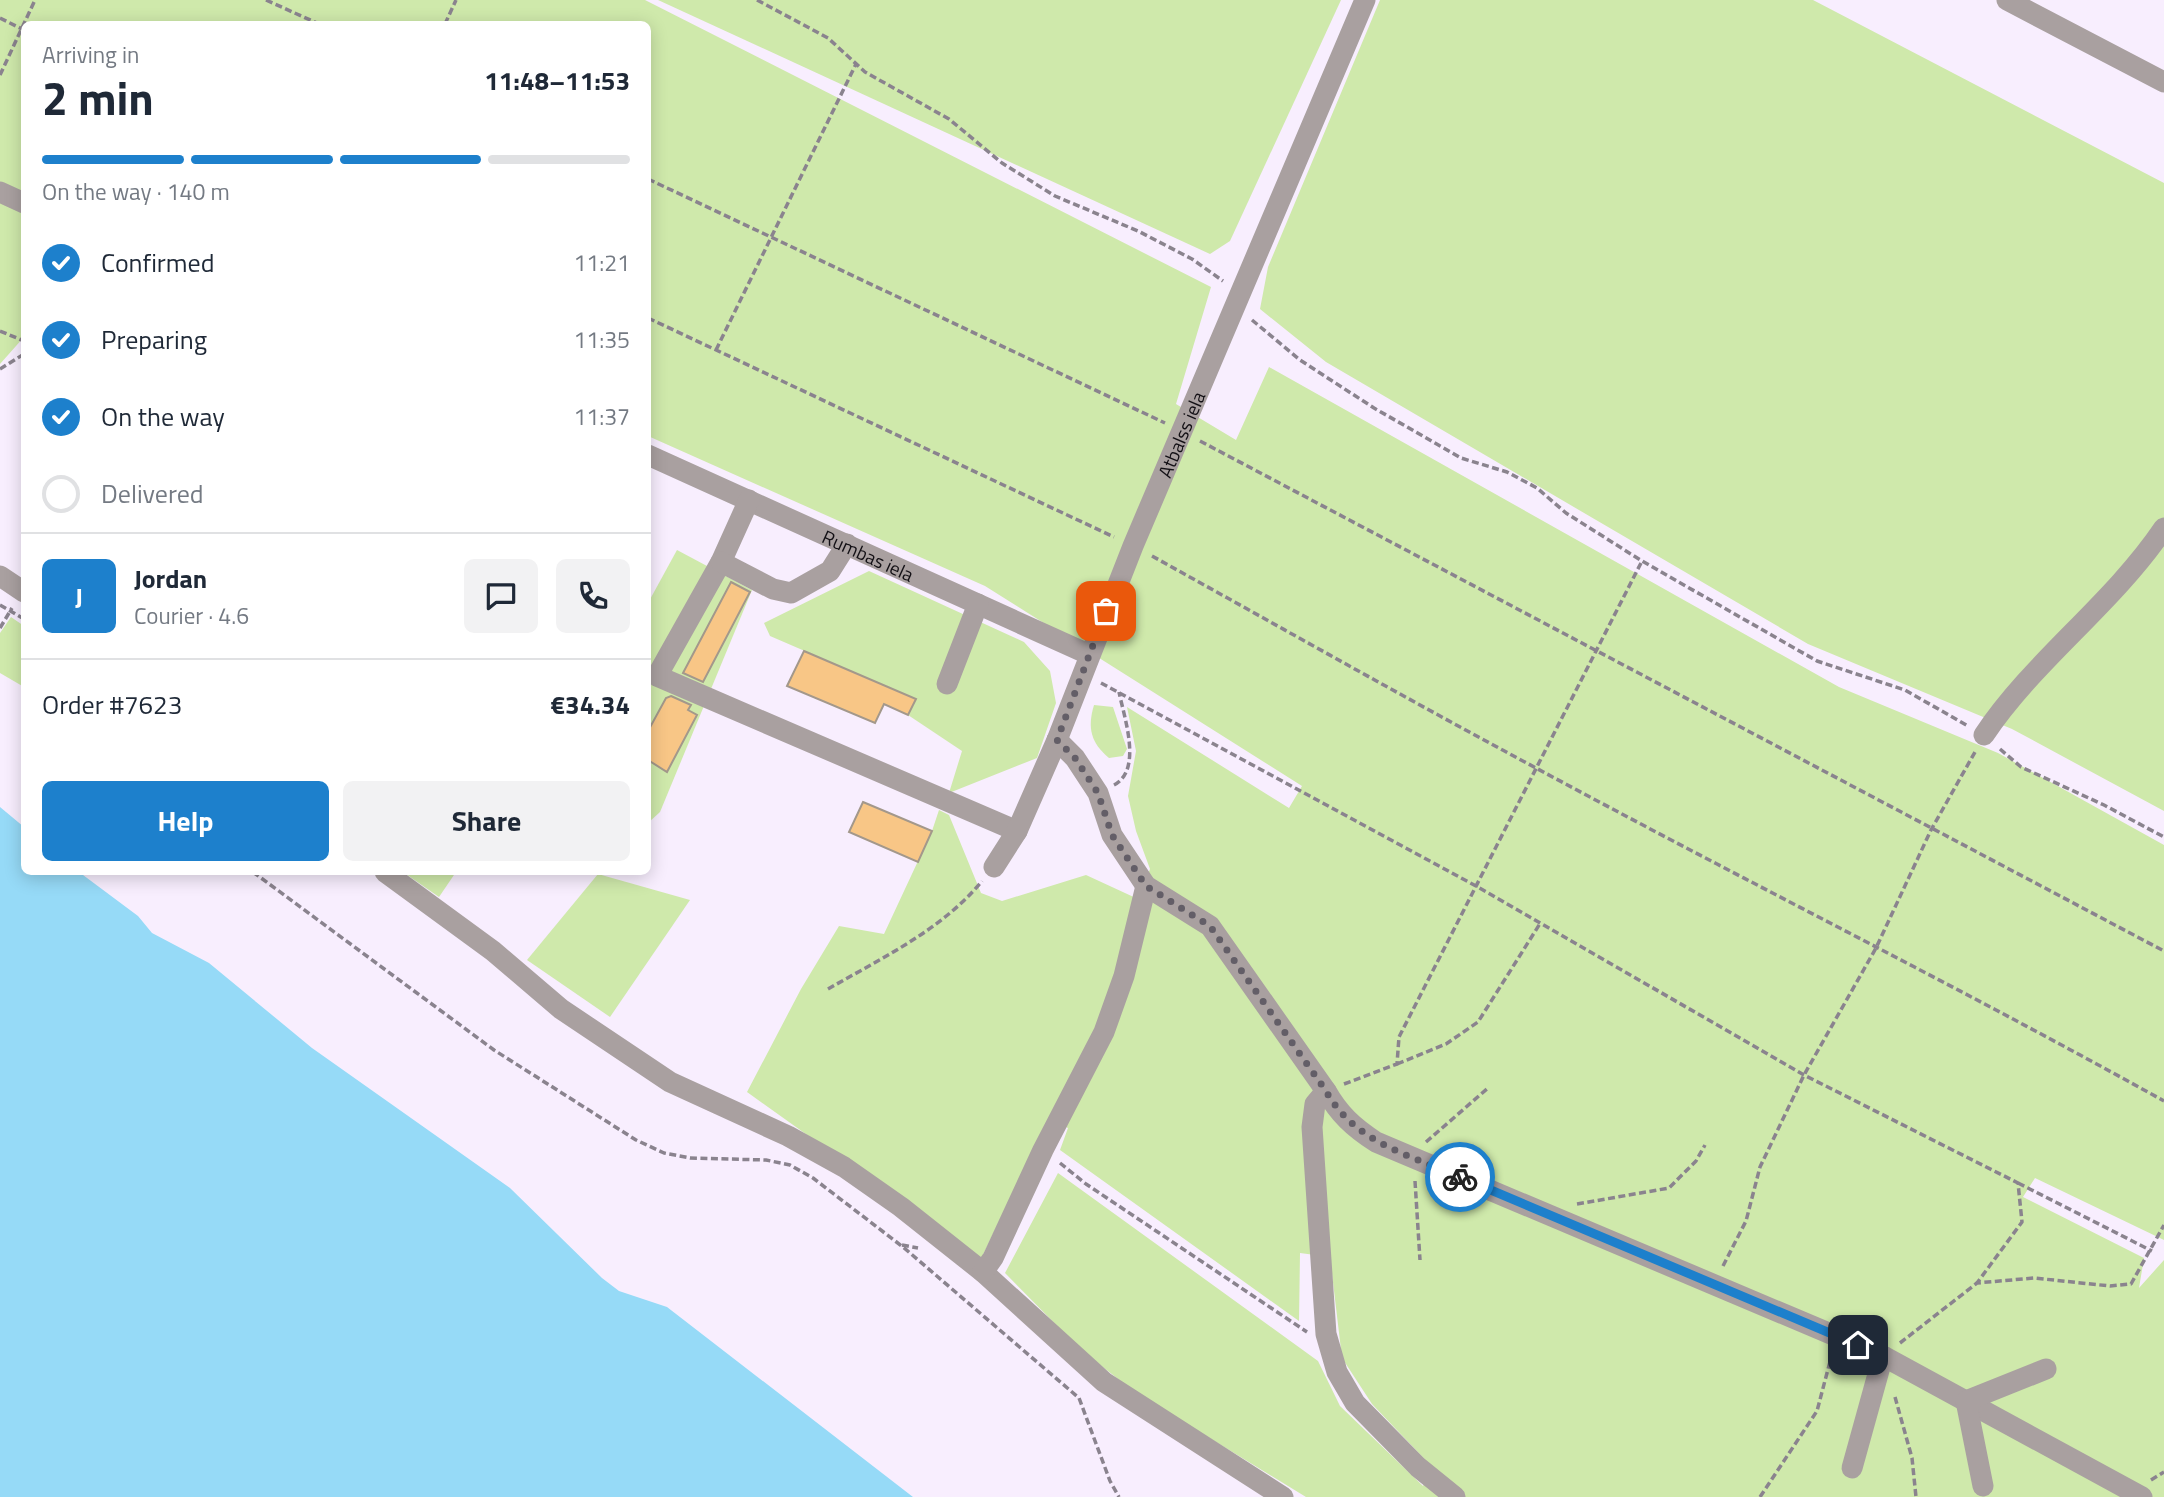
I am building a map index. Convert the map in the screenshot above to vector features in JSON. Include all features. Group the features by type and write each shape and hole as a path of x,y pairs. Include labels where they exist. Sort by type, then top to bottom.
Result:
{"street":[{"name":"Atbalss iela","path":"994,867 1017,831 1057,740 1133,546 1184,432 1239,293 1365,0"},
{"path":"2007,0 2164,82"},
{"path":"0,192 21,202"},
{"name":"Rumbas iela","path":"651,459 749,500 978,604 1085,663"},
{"path":"749,500 721,562 651,680 1017,831"},
{"path":"1984,735 2004,706 2099,610 2164,528"},
{"path":"721,562 773,589 791,593 830,571 847,544"},
{"path":"0,576 21,590"},
{"path":"947,684 978,604"},
{"path":"1057,740 1075,758 1098,793 1112,835 1146,886 1210,926 1338,1112 1356,1129 1376,1142 1883,1356 2142,1497"},
{"path":"389,875 493,951 561,1009 670,1082 788,1136 844,1167 901,1207 983,1272 1104,1382 1283,1497"},
{"path":"983,1272 993,1258 1043,1150 1104,1032 1124,976 1146,886"},
{"path":"1326,1091 1315,1104 1312,1127 1326,1334 1337,1372 1354,1403 1418,1467 1455,1497"},
{"path":"1852,1468 1883,1356"},
{"path":"1966,1401 2046,1368"},
{"path":"1966,1401 1983,1486"}],"path":[{"path":"26,21 35,0"},
{"path":"266,0 312,21"},
{"path":"446,21 456,0"},
{"path":"757,0 828,38 856,64 949,119 1002,163 1055,196 1138,231 1192,259 1239,293 1249,318 1300,360 1374,408 1461,458 1507,472 1537,488 1566,513 1642,561 1817,661 1905,690 1984,735 2021,767 2104,804 2164,837"},
{"path":"0,18 21,28"},
{"path":"0,75 21,33"},
{"path":"716,350 769,236 856,64"},
{"path":"651,180 1184,432 1597,649 1931,830 2164,951"},
{"path":"651,319 1133,546 1536,768 1999,1010 2164,1101"},
{"path":"0,331 21,340"},
{"path":"0,369 21,355"},
{"path":"1397,1064 1399,1037 1642,561"},
{"path":"0,605 21,618"},
{"path":"0,628 6,617"},
{"path":"1085,663 1119,692 1541,922 1804,1075 2152,1251"},
{"path":"1098,793 1120,782 1131,757 1119,692"},
{"path":"1714,1284 1746,1221 1760,1167 1804,1075 1876,948 1931,830 1984,735"},
{"path":"828,989 895,951 962,905 994,867"},
{"path":"257,875 494,1050 636,1140 664,1153 690,1158 766,1160 790,1165 813,1178 903,1247 1079,1398 1110,1481 1119,1497"},
{"path":"1326,1091 1446,1044 1478,1022 1541,922"},
{"path":"1420,1260 1416,1184 1403,1153 1422,1146 1488,1088"},
{"path":"1576,1204 1668,1188 1696,1161 1705,1145"},
{"path":"1043,1150 1086,1184 1303,1332 1326,1334"},
{"path":"1883,1356 1977,1283 2022,1222 2018,1183"},
{"path":"1977,1283 2034,1278 2110,1286 2131,1284 2152,1251 2164,1225"},
{"path":"1760,1497 1817,1411 1832,1366 1834,1334"},
{"path":"1894,1394 1912,1458 1916,1497"}],"green space":[{"path":"0,0 645,0 1211,287 1176,404 1236,440 1269,367 1839,687 1998,753 2164,845 2164,1240 2035,1178 2023,1197 2144,1258 2139,1288 2164,1260 2164,1497 1306,1497 1136,1393 1081,1350 1005,1273 1058,1173 1318,1361 1340,1406 1423,1486 1433,1468 1372,1404 1342,1358 1330,1257 1300,1253 1299,1321 1060,1150 1068,1128 1048,1119 981,1259 747,1092 801,989 839,926 884,934 932,831 939,810 949,815 981,893 1002,901 1086,875 1138,899 1150,869 1136,831 1128,796 1136,751 1127,707 1289,808 1302,786 985,586 651,437 651,21 21,21 21,340 0,364"},
{"path":"658,0 1341,0 1230,241 1210,254"},
{"path":"1380,0 1813,0 2164,183 2164,811 2012,729 1808,644 1326,362 1260,309 1268,267"},
{"path":"677,550 752,590 660,812 651,820 651,598"},
{"path":"869,571 1024,642 1050,671 1056,703 1037,758 949,793 962,751 908,715 916,699 770,636 764,623"},
{"path":"11,617 21,624 21,685 0,673 0,633"},
{"path":"1094,705 1113,707 1127,749 1123,756 1109,758 1094,741 1091,721"},
{"path":"407,875 454,875 439,897"},
{"path":"597,875 690,900 610,1017 527,960"}],"water":[{"path":"0,807 21,824 21,875 83,875 138,916 152,933 209,963 312,1048 510,1188 602,1278 619,1291 667,1307 913,1497 0,1497"}],"building":[{"path":"731,582 750,592 703,682 683,673"},
{"path":"804,651 916,699 908,715 884,704 875,723 787,686"},
{"path":"671,696 691,705 688,710 697,715 667,772 651,762 651,726 666,698"},
{"path":"863,802 932,831 918,862 849,832"}],"way so far":[{"path":"1106,611 1057,740 1075,758 1098,793 1112,835 1146,886 1210,926 1338,1112 1356,1129 1376,1142 1460,1177"}],"route":[{"path":"1460,1177 1858,1345"}]}
